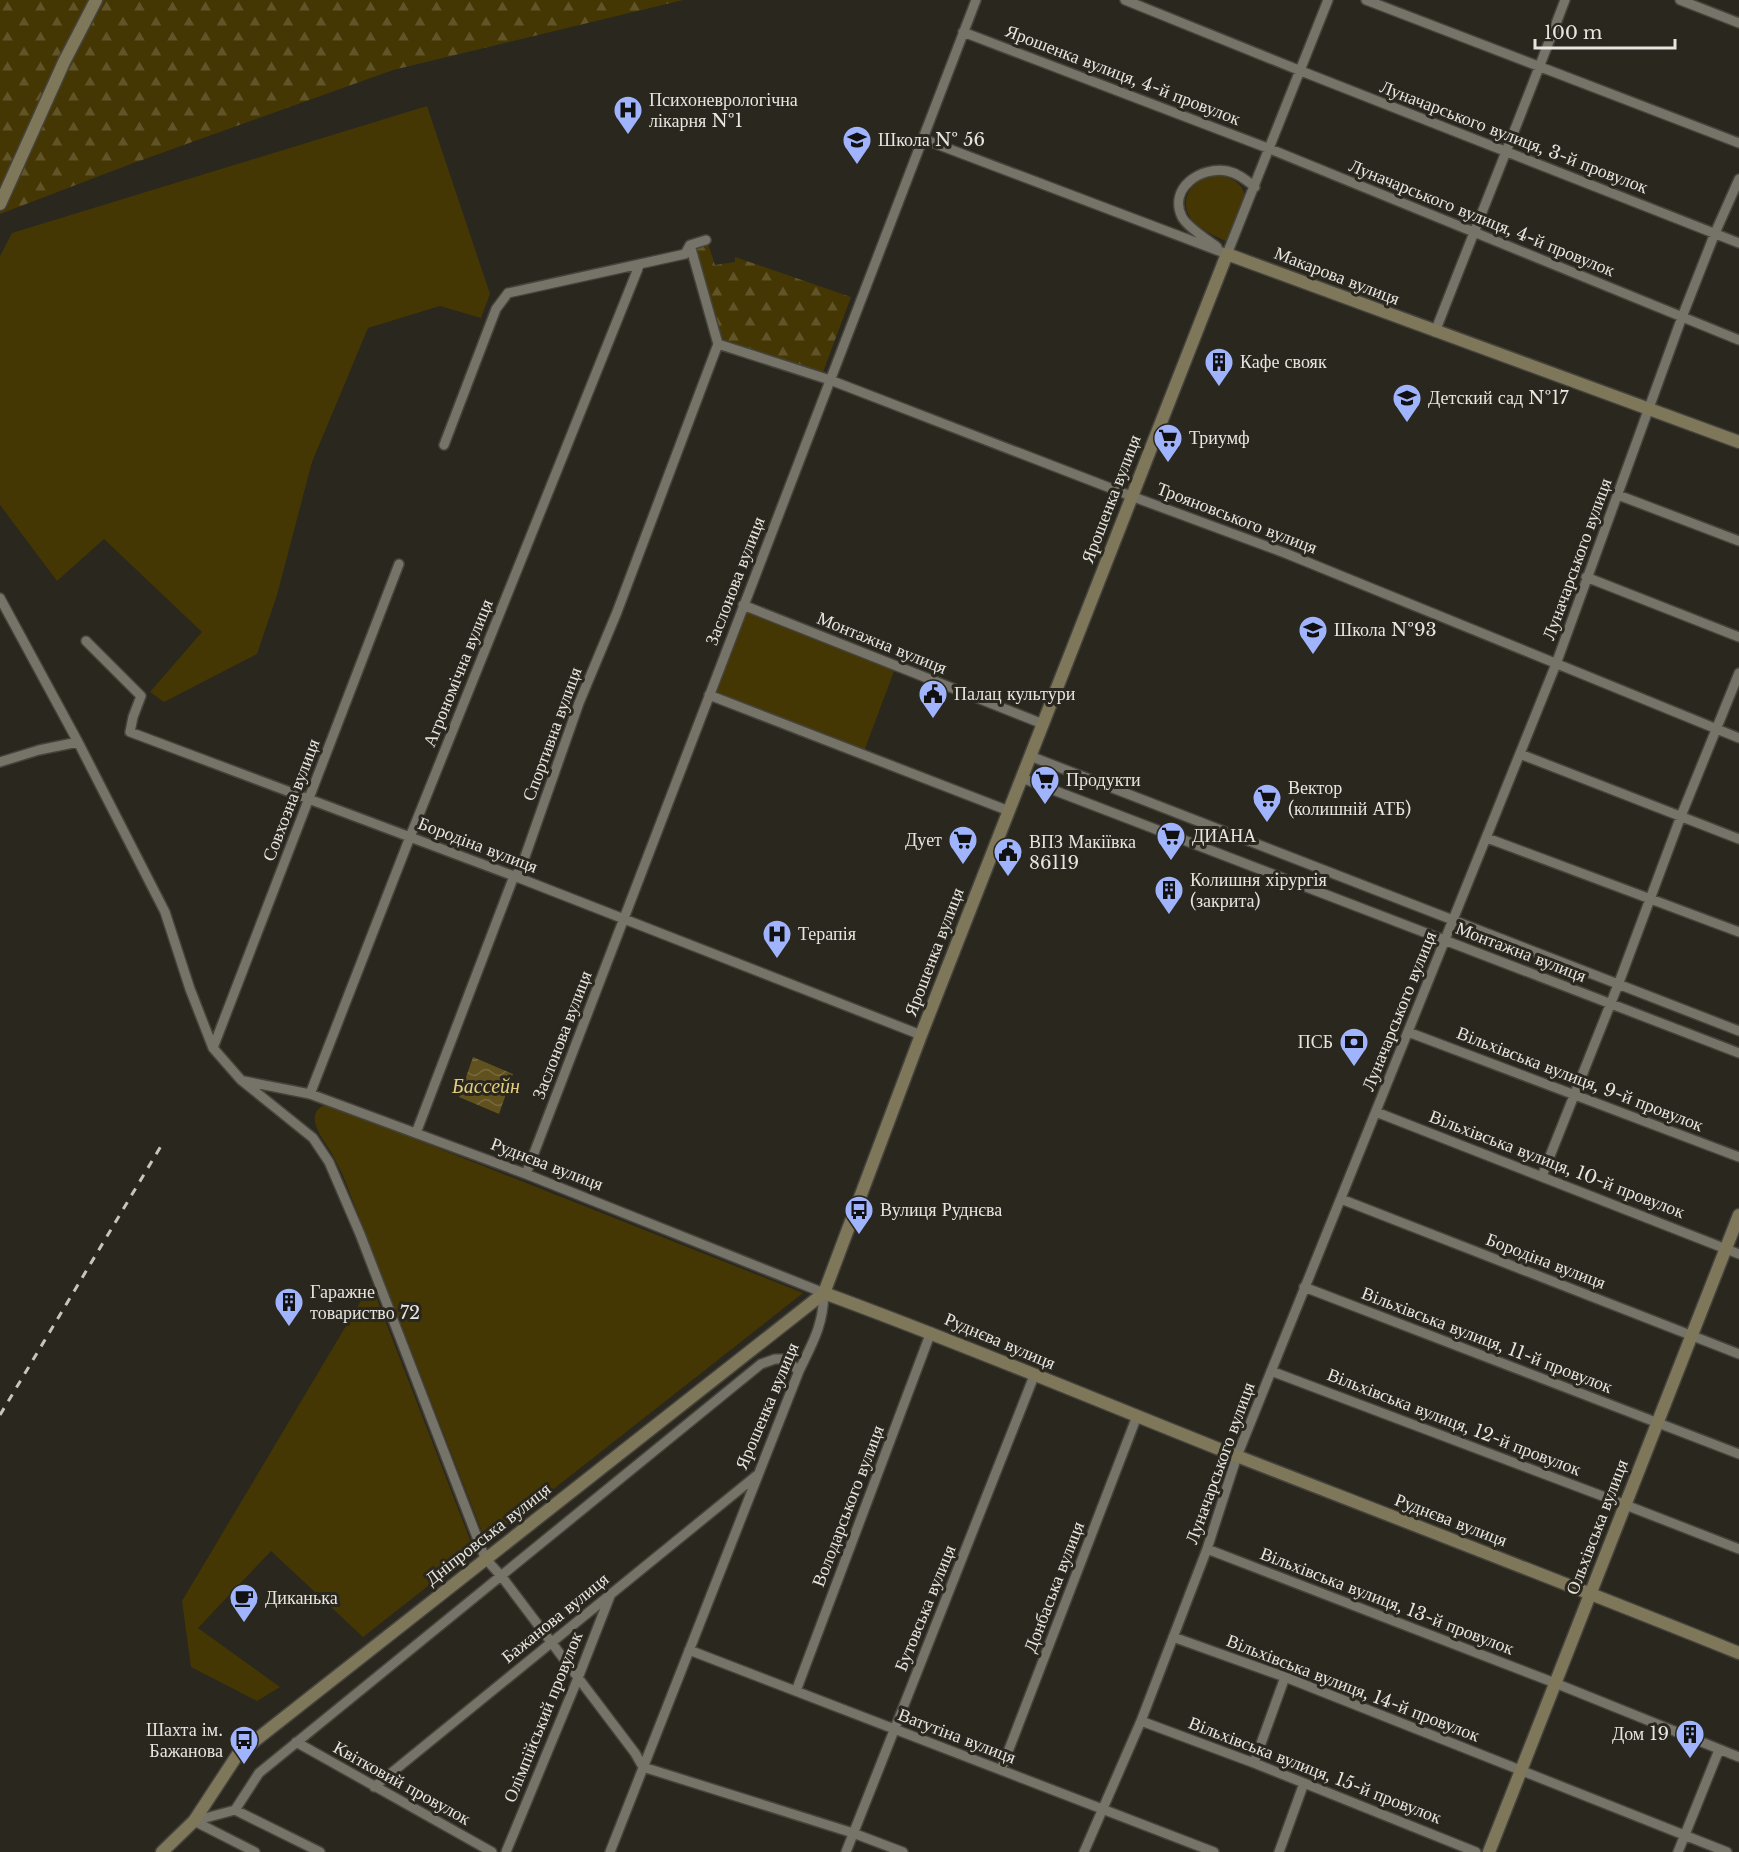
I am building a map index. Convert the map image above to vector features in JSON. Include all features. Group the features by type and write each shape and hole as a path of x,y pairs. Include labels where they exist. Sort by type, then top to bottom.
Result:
{"street":[{"path":"0,204 64,62 96,0"},
{"name":"Заслонова вулиця","path":"526,1174 976,0"},
{"name":"Луначарського вулиця, 3-й провулок","path":"1125,0 1739,243"},
{"name":"Ярошенка вулиця","path":"610,1852 799,1371 816,1337 823,1318 824,1293 921,1035 1131,496 1328,0"},
{"path":"1366,0 1739,143"},
{"path":"1435,332 1473,232 1508,152 1565,0"},
{"path":"1680,0 1739,23"},
{"name":"Ярошенка вулиця, 4-й провулок","path":"963,32 1270,149"},
{"name":"Макарова вулиця","path":"923,140 1435,332 1739,442"},
{"name":"Луначарського вулиця, 4-й провулок","path":"1270,149 1739,340"},
{"path":"1227,254 1183,219 1179,201 1182,191 1194,176 1214,170 1235,173 1255,187"},
{"name":"Луначарського вулиця","path":"1084,1852 1141,1721 1207,1550 1237,1456 1556,663 1682,317 1739,179"},
{"path":"444,445 496,309 508,292 639,266 685,254 690,245 706,240"},
{"path":"690,245 718,344"},
{"name":"Агрономічна вулиця","path":"310,1094 410,837 639,266"},
{"name":"Трояновського вулиця","path":"718,344 830,380 1285,553 1739,738"},
{"name":"Спортивна вулиця","path":"417,1133 514,876 520,871 579,703 617,612 718,344"},
{"path":"1618,495 1739,541"},
{"name":"Совхозна вулиця","path":"213,1048 399,564"},
{"path":"1587,577 1739,637"},
{"path":"0,598 78,742 165,912 190,989 213,1048 241,1080 313,1138 328,1162 360,1234 485,1558 502,1577 643,1767 853,1833 903,1852"},
{"name":"Монтажна вулиця","path":"743,605 1042,724"},
{"name":"Бородіна вулиця","path":"86,641 141,696 130,732 514,876 921,1035"},
{"path":"1542,1176 1618,985 1681,816 1739,673"},
{"path":"709,695 1009,811"},
{"path":"0,762 39,750 78,742"},
{"path":"1520,754 1739,839"},
{"name":"Монтажна вулиця","path":"1030,756 1412,900 1454,921 1739,1031"},
{"name":"Монтажна вулиця","path":"1022,778 1739,1053"},
{"path":"1487,838 1739,932"},
{"name":"Вільхівська вулиця, 9-й провулок","path":"1408,1032 1739,1157"},
{"name":"Руднєва вулиця","path":"241,1080 310,1094 526,1174 1739,1653"},
{"name":"Вільхівська вулиця, 10-й провулок","path":"1376,1112 1739,1254"},
{"name":"Бородіна вулиця","path":"1341,1199 1739,1354"},
{"name":"Ольхівська вулиця","path":"1489,1852 1739,1215"},
{"name":"Вільхівська вулиця, 11-й провулок","path":"1304,1287 1739,1454"},
{"name":"Дніпровська вулиця","path":"162,1852 194,1821 238,1754 824,1293"},
{"name":"Володарського вулиця","path":"796,1691 931,1332"},
{"path":"320,1852 235,1810 259,1773 761,1364 775,1359 785,1359 799,1371"},
{"name":"Вільхівська вулиця, 12-й провулок","path":"1271,1371 1739,1550"},
{"name":"Бутовська вулиця","path":"846,1852 1035,1376"},
{"name":"Донбаська вулиця","path":"1001,1770 1137,1416"},
{"name":"Бажанова вулиця","path":"374,1787 758,1475"},
{"name":"Вільхівська вулиця, 13-й провулок","path":"1207,1550 1555,1683 1739,1757"},
{"name":"Олімпійський провулок","path":"506,1852 611,1594"},
{"name":"Вільхівська вулиця, 14-й провулок","path":"1173,1637 1285,1677 1727,1852"},
{"name":"Ватутіна вулиця","path":"689,1650 1214,1852"},
{"path":"1254,1763 1285,1677"},
{"name":"Вільхівська вулиця, 15-й провулок","path":"1141,1721 1254,1763 1476,1852"},
{"name":"Квітковий провулок","path":"296,1742 492,1852"},
{"path":"1678,1852 1719,1750"},
{"path":"1279,1852 1304,1783"},
{"name":"Дніпровська вулиця","path":"194,1821 235,1810"},
{"path":"194,1821 255,1852"}],"green space":[{"path":"0,0 683,0 393,70 128,165 0,214"},
{"path":"427,106 490,294 481,318 440,306 368,328 312,462 277,595 257,654 164,702 150,692 202,632 104,539 57,581 0,505 0,256 12,233"},
{"path":"1216,175 1227,177 1240,185 1245,200 1227,242 1205,231 1194,222 1186,207 1186,199 1193,186 1207,177"},
{"path":"708,244 715,265 735,262 735,257 851,297 823,372 723,340 695,248"},
{"path":"743,605 896,666 863,754 709,695"},
{"path":"327,1104 803,1293 486,1542 342,1173 316,1126 316,1113 319,1108"},
{"path":"371,1284 474,1550 363,1637 271,1551 198,1628 280,1687 257,1701 191,1667 182,1601"}],"water":[{"name":"Бассейн","path":"473,1057 513,1074 499,1114 459,1097"}],"railway":[{"path":"0,1415 161,1146"}],"place":[{"name":"Психоневрологічна лікарня №1","path":"628,136"},
{"name":"Школа № 56","path":"857,166"},
{"name":"Кафе свояк","path":"1219,388"},
{"name":"Детский сад №17","path":"1407,424"},
{"name":"Триумф","path":"1168,464"},
{"name":"Школа №93","path":"1313,656"},
{"name":"Палац культури","path":"933,720"},
{"name":"Продукти","path":"1045,806"},
{"name":"Вектор (колишній АТБ)","path":"1267,824"},
{"name":"ДИАНА","path":"1171,862"},
{"name":"Дует","path":"963,866"},
{"name":"ВПЗ Макіївка 86119","path":"1008,878"},
{"name":"Колишня хірургія (закрита)","path":"1169,916"},
{"name":"Терапія","path":"777,960"},
{"name":"ПСБ","path":"1354,1068"},
{"name":"Вулиця Руднєва","path":"859,1236"},
{"name":"Гаражне товариство 72","path":"289,1328"},
{"name":"Диканька","path":"244,1624"},
{"name":"Дом 19","path":"1690,1760"},
{"name":"Шахта ім. Бажанова","path":"244,1766"}]}
